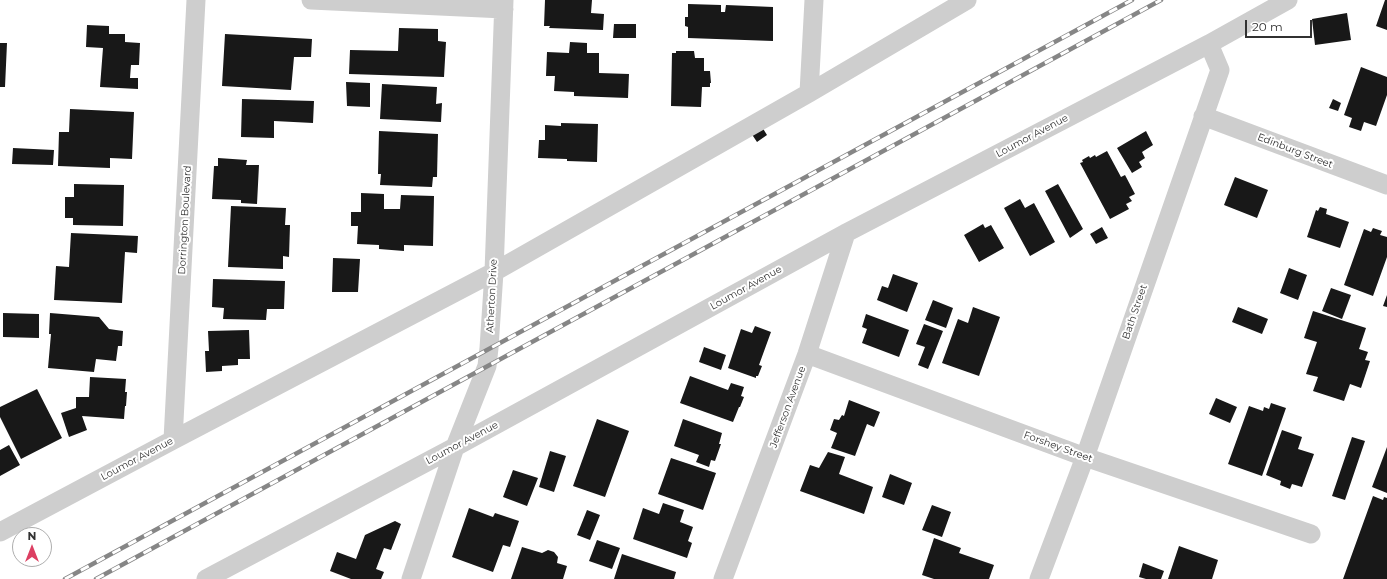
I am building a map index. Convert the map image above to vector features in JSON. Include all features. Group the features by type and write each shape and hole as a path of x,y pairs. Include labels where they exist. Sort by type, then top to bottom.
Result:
{"street":[{"name":"Dorrington Boulevard","path":"173,440 196,0"},
{"path":"311,0 504,4"},
{"path":"809,92 814,0"},
{"name":"Loumor Avenue","path":"0,532 494,272 967,0"},
{"name":"Loumor Avenue","path":"206,579 455,447 846,233 1209,44 1288,0"},
{"name":"Atherton Drive","path":"411,579 455,447 487,366 494,272 504,4"},
{"name":"Bath Street","path":"1039,579 1085,457 1220,70 1209,44"},
{"name":"Edinburg Street","path":"1203,116 1387,185"},
{"name":"Jefferson Avenue","path":"724,579 807,354 846,233"},
{"name":"Forshey Street","path":"807,354 1085,457 1311,534"}],"building":[{"path":"545,0 592,0 591,13 604,14 603,30 549,28 550,26 544,26"},
{"path":"1385,0 1387,0 1387,30 1376,26"},
{"path":"688,4 721,5 721,12 725,12 726,5 773,7 773,41 688,38 688,27 685,26 685,17 688,17"},
{"path":"1347,13 1351,40 1315,45 1312,19"},
{"path":"614,24 636,24 636,38 613,38"},
{"path":"87,25 109,26 109,34 125,34 125,42 140,43 139,65 131,65 130,78 138,78 138,89 100,87 103,48 86,47"},
{"path":"399,28 438,29 438,41 446,42 444,77 349,74 350,50 398,51"},
{"path":"225,34 312,39 311,57 294,57 291,90 222,86"},
{"path":"570,42 587,43 587,53 599,53 599,73 629,74 628,98 574,96 574,92 554,91 555,76 546,76 547,52 569,53"},
{"path":"0,43 7,43 5,87 0,87"},
{"path":"676,51 694,51 695,58 704,58 704,71 710,71 710,87 702,87 701,107 671,106 672,53 676,53"},
{"path":"1361,67 1387,77 1387,95 1376,126 1364,122 1361,131 1349,127 1352,118 1344,115"},
{"path":"346,82 370,83 370,107 347,106"},
{"path":"382,84 437,87 436,104 442,103 441,122 380,119"},
{"path":"242,99 314,101 313,123 274,121 274,138 241,137"},
{"path":"1333,99 1341,103 1338,111 1329,108"},
{"path":"70,109 134,112 132,159 110,158 110,168 58,166 59,132 69,132"},
{"path":"561,123 598,124 597,162 538,158 539,140 545,140 545,125 561,126"},
{"path":"762,127 767,135 757,142 751,133"},
{"path":"379,131 438,134 437,177 433,177 432,187 380,185 381,174 378,174"},
{"path":"1146,131 1153,145 1142,152 1145,158 1139,162 1142,167 1132,173 1117,148"},
{"path":"13,148 54,150 53,165 12,164"},
{"path":"1107,151 1121,177 1125,175 1135,194 1129,197 1132,201 1126,204 1129,209 1110,219 1080,163 1089,156 1090,158 1095,155 1096,157"},
{"path":"218,158 247,160 246,165 259,165 257,204 241,203 241,200 212,199 214,166 218,166"},
{"path":"1235,177 1268,190 1257,218 1224,205"},
{"path":"74,184 124,185 123,226 73,225 73,218 65,218 65,197 74,197"},
{"path":"1058,184 1083,229 1070,238 1045,191"},
{"path":"361,193 384,194 384,209 400,209 401,195 434,196 433,246 404,245 404,251 379,249 379,245 357,244 358,226 351,226 351,212 361,212"},
{"path":"1020,199 1025,208 1034,203 1055,242 1030,256 1004,208"},
{"path":"231,206 286,208 285,225 290,225 289,257 283,256 283,269 228,267"},
{"path":"1320,207 1327,209 1326,214 1349,222 1340,248 1307,237 1316,210 1318,211"},
{"path":"983,224 985,228 991,225 1004,248 979,262 964,235"},
{"path":"1102,227 1108,238 1096,244 1090,234"},
{"path":"1373,228 1382,231 1380,235 1387,237 1387,257 1373,296 1344,285 1364,229 1371,232"},
{"path":"71,233 138,236 137,253 125,252 122,303 54,300 56,266 69,267"},
{"path":"333,258 360,259 358,292 332,292"},
{"path":"1289,268 1307,275 1298,300 1280,293"},
{"path":"893,274 918,283 907,312 877,300 882,286 888,288"},
{"path":"213,279 285,281 284,309 267,309 266,320 223,319 224,308 212,307"},
{"path":"1331,288 1351,295 1342,319 1322,311"},
{"path":"1387,295 1387,307 1383,306"},
{"path":"933,300 953,308 946,328 925,320"},
{"path":"973,307 1000,317 979,376 942,363 958,319 968,323"},
{"path":"1238,307 1268,319 1262,334 1232,322"},
{"path":"1313,311 1366,328 1359,349 1368,352 1365,360 1370,361 1361,388 1350,384 1344,401 1313,391 1318,377 1306,374 1317,342 1304,338"},
{"path":"3,313 39,314 39,338 3,337"},
{"path":"50,313 99,317 109,329 123,331 122,346 118,346 116,361 96,359 94,372 48,368 51,334 49,334"},
{"path":"866,314 909,330 899,357 862,343 867,329 862,327"},
{"path":"924,324 943,331 928,369 918,365 925,347 916,344"},
{"path":"755,326 771,332 759,365 762,366 756,378 728,368 741,329 752,333"},
{"path":"249,330 250,359 238,359 238,365 222,366 222,371 206,372 205,351 209,351 208,331"},
{"path":"704,347 726,355 721,370 699,362"},
{"path":"690,376 728,390 731,383 744,387 741,396 744,397 733,422 680,403"},
{"path":"90,377 126,379 125,392 127,392 124,419 82,416 87,430 69,437 61,413 76,408 76,397 89,397"},
{"path":"37,389 62,438 21,459 0,417 0,407"},
{"path":"1216,398 1237,407 1230,423 1209,414"},
{"path":"849,400 880,412 874,427 867,424 855,456 831,448 837,433 830,430 834,419 839,420 842,415 844,416"},
{"path":"1271,403 1286,408 1262,476 1228,464 1249,406 1263,411 1264,407 1269,409"},
{"path":"597,419 629,431 605,497 573,486"},
{"path":"683,419 722,433 719,444 721,444 715,461 711,460 709,467 696,462 699,455 674,446"},
{"path":"1282,430 1302,437 1298,449 1314,454 1302,487 1292,484 1290,489 1280,485 1281,481 1266,475"},
{"path":"1352,437 1365,441 1345,500 1332,496"},
{"path":"9,445 20,465 0,476 0,450"},
{"path":"1387,447 1387,493 1372,487"},
{"path":"550,451 566,456 554,492 539,487"},
{"path":"828,452 845,457 839,474 873,487 864,514 800,491 810,465 819,468"},
{"path":"671,458 716,473 703,510 658,494"},
{"path":"513,470 538,478 527,506 503,497"},
{"path":"890,474 912,483 904,505 882,497"},
{"path":"1373,496 1383,500 1384,497 1387,498 1387,579 1343,579"},
{"path":"663,503 684,510 680,522 693,527 688,541 692,543 687,558 633,539 643,508 659,514"},
{"path":"932,505 951,512 942,537 922,530"},
{"path":"469,508 493,517 495,513 519,521 510,547 503,545 493,572 452,557"},
{"path":"587,510 600,515 590,540 577,535"},
{"path":"395,521 401,524 391,550 384,548 376,569 384,572 381,579 351,579 330,571 337,552 356,559 365,535"},
{"path":"934,538 961,548 959,553 994,565 989,579 934,579 922,575"},
{"path":"597,540 620,548 612,569 589,561"},
{"path":"1179,546 1218,560 1212,579 1168,579"},
{"path":"522,547 542,553 548,550 554,552 558,557 557,563 567,566 563,579 511,579"},
{"path":"622,554 676,572 674,579 614,579"},
{"path":"1143,563 1164,571 1161,579 1146,579 1139,577"}],"railway":[{"path":"65,579 1132,0"},
{"path":"96,579 1161,0"}]}
